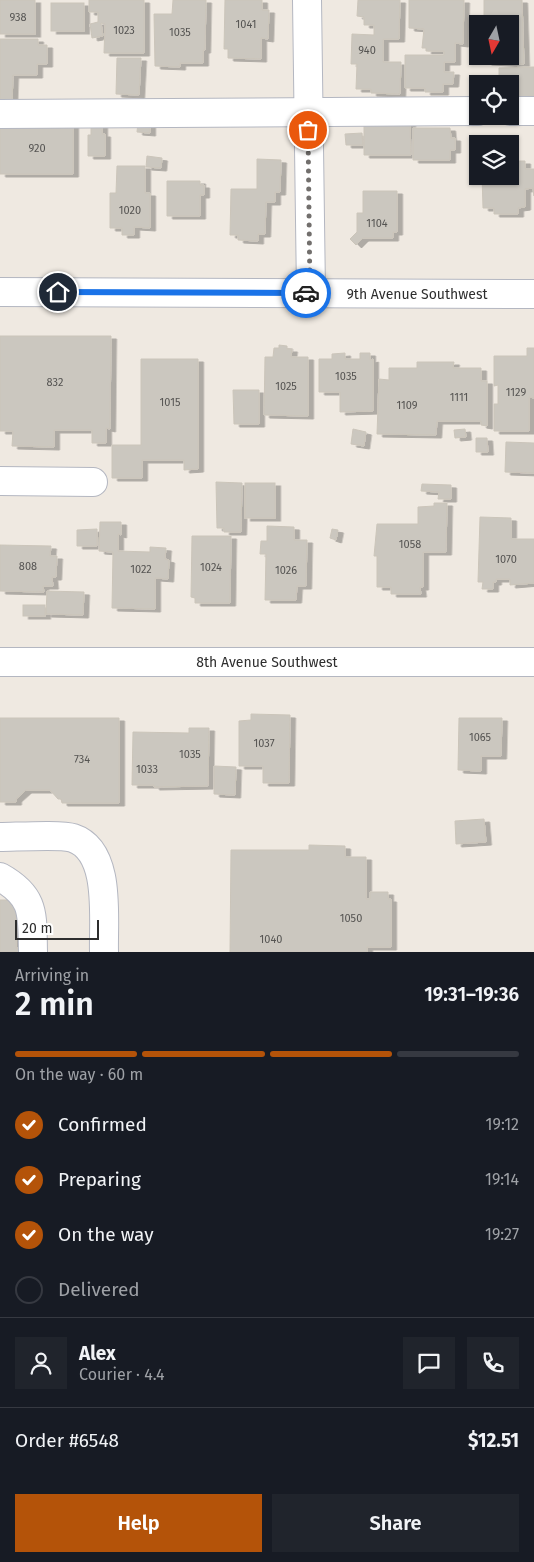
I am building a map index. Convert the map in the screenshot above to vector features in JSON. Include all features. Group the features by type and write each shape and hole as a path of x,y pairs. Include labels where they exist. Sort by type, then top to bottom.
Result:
{"street":[{"path":"308,0 310,293"},
{"path":"0,114 469,111"},
{"path":"519,111 534,111"},
{"name":"9th Avenue Southwest","path":"0,292 534,294"},
{"path":"0,481 92,482"},
{"name":"8th Avenue Southwest","path":"0,662 534,662"},
{"path":"0,837 73,838 87,848 99,862 103,879 104,952"},
{"path":"0,877 16,886 32,909 33,952"}],"building":[{"path":"0,0 35,0 35,34 0,34"},
{"path":"89,0 144,0 144,53 104,53 105,24 101,23 103,36 92,38 90,24 98,22 98,12 89,12"},
{"path":"173,0 206,0 203,63 180,63 180,67 155,66 154,14 172,14"},
{"path":"225,0 262,0 262,10 269,10 268,39 261,38 261,59 228,58 228,49 224,49"},
{"path":"358,0 400,0 399,39 383,39 383,62 401,62 400,94 371,93 371,89 356,89 357,64 351,64 352,34 374,35 374,25 364,25 364,17 357,16"},
{"path":"409,0 464,0 463,44 455,43 455,62 444,62 444,72 454,72 453,84 443,84 443,92 425,92 425,88 405,88 405,55 444,55 444,51 426,51 426,48 422,48 424,29 409,28"},
{"path":"484,0 522,0 524,64 519,64 519,15 484,15"},
{"path":"51,3 84,3 84,31 51,31"},
{"path":"0,39 38,39 38,45 47,45 47,64 37,64 37,75 13,75 12,103 0,103"},
{"path":"117,58 141,58 139,95 116,94"},
{"path":"534,67 534,96 528,96 528,104 519,105 519,75 499,75 499,68"},
{"path":"73,121 73,174 0,174 0,122"},
{"path":"138,122 150,122 150,133 137,132"},
{"path":"410,122 411,155 364,155 364,123"},
{"path":"91,124 102,124 102,134 105,134 105,156 88,156 88,135 91,135"},
{"path":"413,128 450,128 451,138 455,138 455,150 450,150 450,160 413,160"},
{"path":"362,133 363,145 346,145 345,134"},
{"path":"147,156 162,158 161,168 146,167"},
{"path":"257,159 281,160 280,192 275,192 275,202 266,202 265,234 258,234 258,241 238,240 238,235 230,235 231,189 257,189"},
{"path":"519,161 525,161 525,169 534,169 534,196 533,188 525,189 525,207 518,208 518,214 494,214 494,208 483,208 482,185 519,185"},
{"path":"117,166 145,166 145,193 150,193 150,228 134,227 134,235 122,235 122,228 110,228 110,193 116,193"},
{"path":"167,181 200,181 200,185 204,185 204,195 200,195 200,216 167,216"},
{"path":"363,191 397,191 397,232 393,232 393,238 363,238 356,245 350,239 357,232 357,213 363,213"},
{"path":"0,336 111,336 110,429 106,428 106,443 92,443 92,430 54,430 54,447 12,446 13,431 0,431"},
{"path":"279,345 292,349 291,357 308,357 308,416 264,415 265,357 273,357 274,348 279,348"},
{"path":"527,348 534,348 534,398 529,397 529,431 494,431 494,404 498,404 498,385 494,386 494,356 527,356"},
{"path":"345,353 345,359 360,359 360,353 370,353 370,360 373,359 373,411 340,412 340,392 319,392 319,359 332,359 332,354"},
{"path":"141,359 198,359 198,469 184,470 184,460 142,460 142,478 112,478 112,445 141,445"},
{"path":"417,362 454,362 453,368 481,368 481,381 487,381 487,426 481,425 481,421 437,421 436,435 377,434 379,379 389,380 389,368 417,368"},
{"path":"233,390 259,390 259,424 234,424"},
{"path":"353,429 366,432 364,446 351,444"},
{"path":"465,429 466,437 455,438 454,430"},
{"path":"476,438 487,438 488,452 476,452"},
{"path":"506,442 534,443 534,473 505,472"},
{"path":"216,482 242,483 241,532 224,532 224,528 217,528"},
{"path":"245,483 275,483 275,518 245,518"},
{"path":"422,484 451,485 451,499 438,499 439,492 421,491"},
{"path":"434,503 447,503 446,552 423,552 423,587 420,587 421,594 391,594 391,587 377,587 377,556 374,556 377,524 418,524 418,507 434,506"},
{"path":"480,517 511,518 511,539 534,539 534,583 510,585 510,579 496,579 496,582 493,582 493,589 482,589 483,582 478,582"},
{"path":"100,522 121,522 121,535 118,534 118,551 150,552 150,547 166,548 165,559 169,560 168,579 155,578 155,609 112,608 113,552 99,551"},
{"path":"267,526 294,527 294,540 307,540 306,586 297,586 296,600 265,600 266,554 260,554 261,541 267,541"},
{"path":"97,529 97,546 77,546 77,530"},
{"path":"332,529 338,530 336,540 330,538"},
{"path":"192,536 231,536 230,603 195,603 195,598 191,597"},
{"path":"0,545 51,546 50,556 57,556 56,577 52,577 53,586 43,586 44,592 0,591"},
{"path":"47,591 84,592 83,615 46,614"},
{"path":"23,605 45,605 45,616 23,616"},
{"path":"251,714 290,715 289,783 263,783 263,766 239,766 239,721 251,720"},
{"path":"0,718 119,718 119,803 62,803 61,799 58,799 50,790 26,790 16,799 16,802 0,802"},
{"path":"459,718 502,718 501,756 481,756 481,771 458,770"},
{"path":"189,728 209,728 208,786 154,787 154,785 132,785 133,732 189,733"},
{"path":"214,766 236,767 235,795 214,794"},
{"path":"484,819 486,842 456,844 455,821"},
{"path":"309,845 345,846 345,857 366,857 366,899 370,899 370,892 388,892 388,899 391,899 391,947 367,947 367,952 230,952 231,850 309,850"},
{"path":"0,900 16,900 16,948 23,948 23,952 0,952"}],"way so far":[{"path":"306,293 310,293 308,130"}],"route":[{"path":"58,292 306,293"}]}
